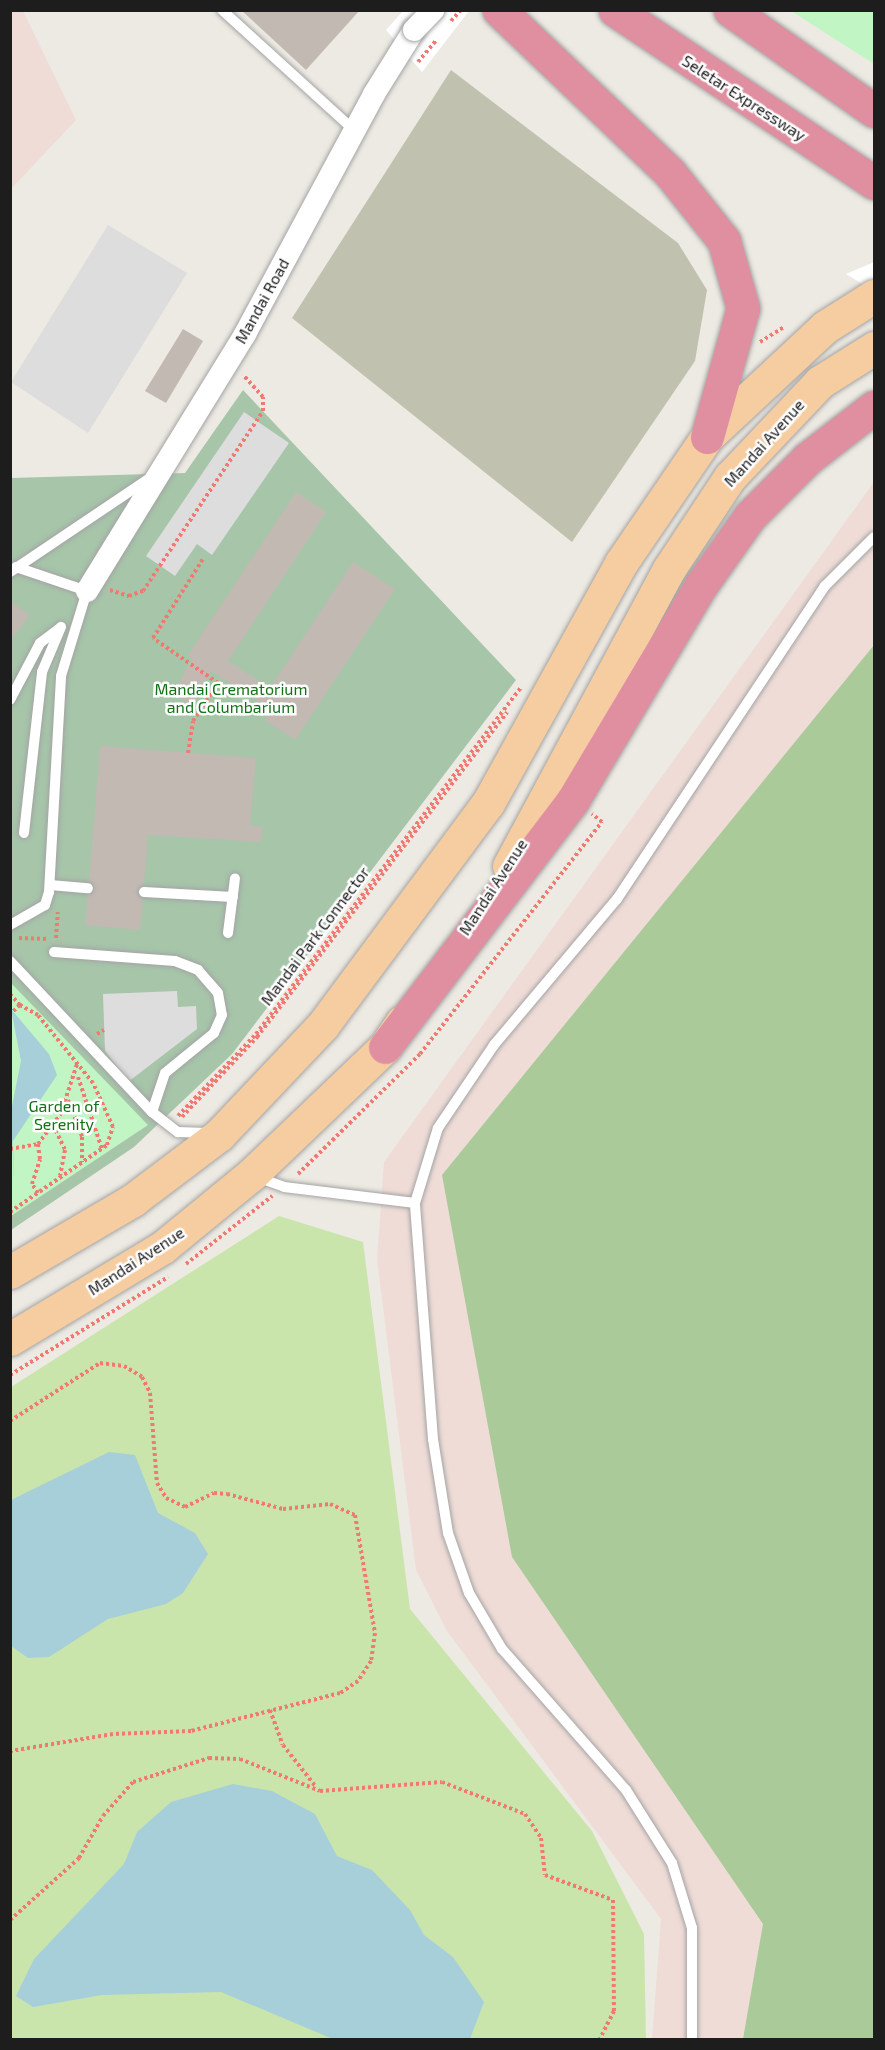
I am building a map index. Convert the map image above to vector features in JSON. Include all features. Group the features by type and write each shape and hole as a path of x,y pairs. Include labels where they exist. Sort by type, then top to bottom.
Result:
{"highway":[{"path":"499,10 670,173 724,240 743,308 707,437"},
{"name":"Seletar Expressway","path":"615,10 874,183"},
{"path":"730,10 874,111"},
{"path":"385,1047 573,800 702,584 750,516 808,458 874,407"}],"main road":[{"path":"10,1272 133,1200 230,1123 323,1025 488,803 621,563 707,437 825,327 874,296"},
{"name":"Mandai Avenue","path":"10,1339 163,1247 251,1175 385,1047 518,852 669,570 730,477 820,382 874,348"}],"street":[{"name":"Mandai Road","path":"95,589 163,469 245,334 354,130 414,30 433,10"}],"lane":[{"path":"222,10 354,130"},
{"path":"13,569 163,469"},
{"path":"692,2040 692,1928 672,1863 626,1790 502,1649 469,1593 448,1533 433,1439 415,1203 438,1128 494,1045 617,899 825,586 874,537"},
{"path":"10,925 45,905 50,885 61,676 78,615 95,589 13,569"},
{"path":"10,700 40,643 78,615"},
{"path":"24,833 42,672 62,627"},
{"path":"228,933 235,878"},
{"path":"50,885 88,888"},
{"path":"144,892 233,897"},
{"path":"54,952 175,961 198,970 218,993 222,1016 214,1033 165,1073 152,1112"},
{"path":"10,961 152,1112 176,1131 206,1133 230,1123"},
{"path":"251,1175 284,1187 415,1203"}],"path":[{"path":"95,589 129,596 143,591 263,411 263,397 238,370"},
{"path":"188,753 192,721 218,683 153,638 203,559"},
{"name":"Mandai Park Connector","path":"176,1131 179,1111 256,1034 524,683"},
{"path":"176,1131 183,1113 257,1037 495,723 533,686"},
{"path":"10,937 56,940"},
{"path":"10,994 21,1005 38,1016 77,1064 108,1108 113,1127 102,1149 10,1212"},
{"path":"12,1012 21,1005"},
{"path":"77,1064 77,1074 102,1149"},
{"path":"10,1149 38,1143 53,1124 69,1096 77,1074"},
{"path":"69,1096 82,1137 82,1162"},
{"path":"53,1124 65,1150 58,1179"},
{"path":"38,1143 40,1159 32,1184 38,1193"},
{"path":"10,1421 100,1364 124,1366 142,1377 150,1393 157,1483 166,1498 185,1507 214,1493 227,1494 283,1509 330,1504 355,1515 375,1633 371,1661 358,1681 340,1693 191,1731 113,1734 10,1751"},
{"path":"270,1710 283,1745 320,1791"},
{"path":"10,1920 79,1858 102,1816 133,1782 209,1758 240,1759 320,1791 442,1782 525,1814 541,1838 545,1875 613,1900 614,2011 599,2040"}],"shaded area":[{"path":"11,10 23,11 76,120 11,189"},
{"path":"451,70 678,243 707,290 695,361 572,542 292,318"},
{"path":"108,225 187,273 88,433 11,382"},
{"path":"244,412 289,443 212,555 197,544 175,576 146,556"},
{"path":"874,482 874,2039 652,2039 661,1919 447,1631 416,1570 377,1259 384,1162"},
{"path":"177,991 178,1007 196,1006 197,1029 128,1082 105,1051 103,994"}],"green space":[{"path":"791,11 874,11 874,64"},
{"name":"Mandai Crematorium and Columbarium","path":"243,390 516,680 232,1054 134,1147 11,1230 11,478 185,473"},
{"path":"874,645 874,2039 743,2039 763,1924 512,1557 442,1175"},
{"name":"Garden of Serenity","path":"10,982 148,1125 11,1216 10,1216"},
{"path":"279,1216 363,1242 410,1609 592,1831 644,1934 646,2039 11,2040 11,1387"}],"water":[{"path":"11,1009 49,1054 57,1075 13,1141 14,1184 11,1111 21,1061"},
{"path":"109,1452 135,1455 158,1513 195,1533 208,1554 183,1593 166,1604 108,1619 49,1657 28,1658 11,1646 11,1500"},
{"path":"233,1784 272,1791 315,1814 337,1856 372,1870 410,1910 424,1935 453,1957 484,2002 470,2039 333,2039 221,1992 102,1995 33,2007 16,1996 34,1959 124,1864 137,1832 171,1802"}],"pier":[{"path":"403,11 469,11 422,72 386,30"},
{"path":"874,262 874,291 846,274"}],"building":[{"path":"241,10 360,10 306,70"},
{"path":"183,329 203,341 166,403 145,391"},
{"path":"296,492 326,512 228,661 270,688 353,562 395,589 295,740 265,720 271,710 211,671 192,705 173,695 192,658 188,655"},
{"path":"10,601 30,615 10,641"},
{"path":"100,746 256,758 250,825 263,827 261,842 148,835 144,885 137,891 143,899 140,930 85,925 88,895 95,889 89,881"}]}
